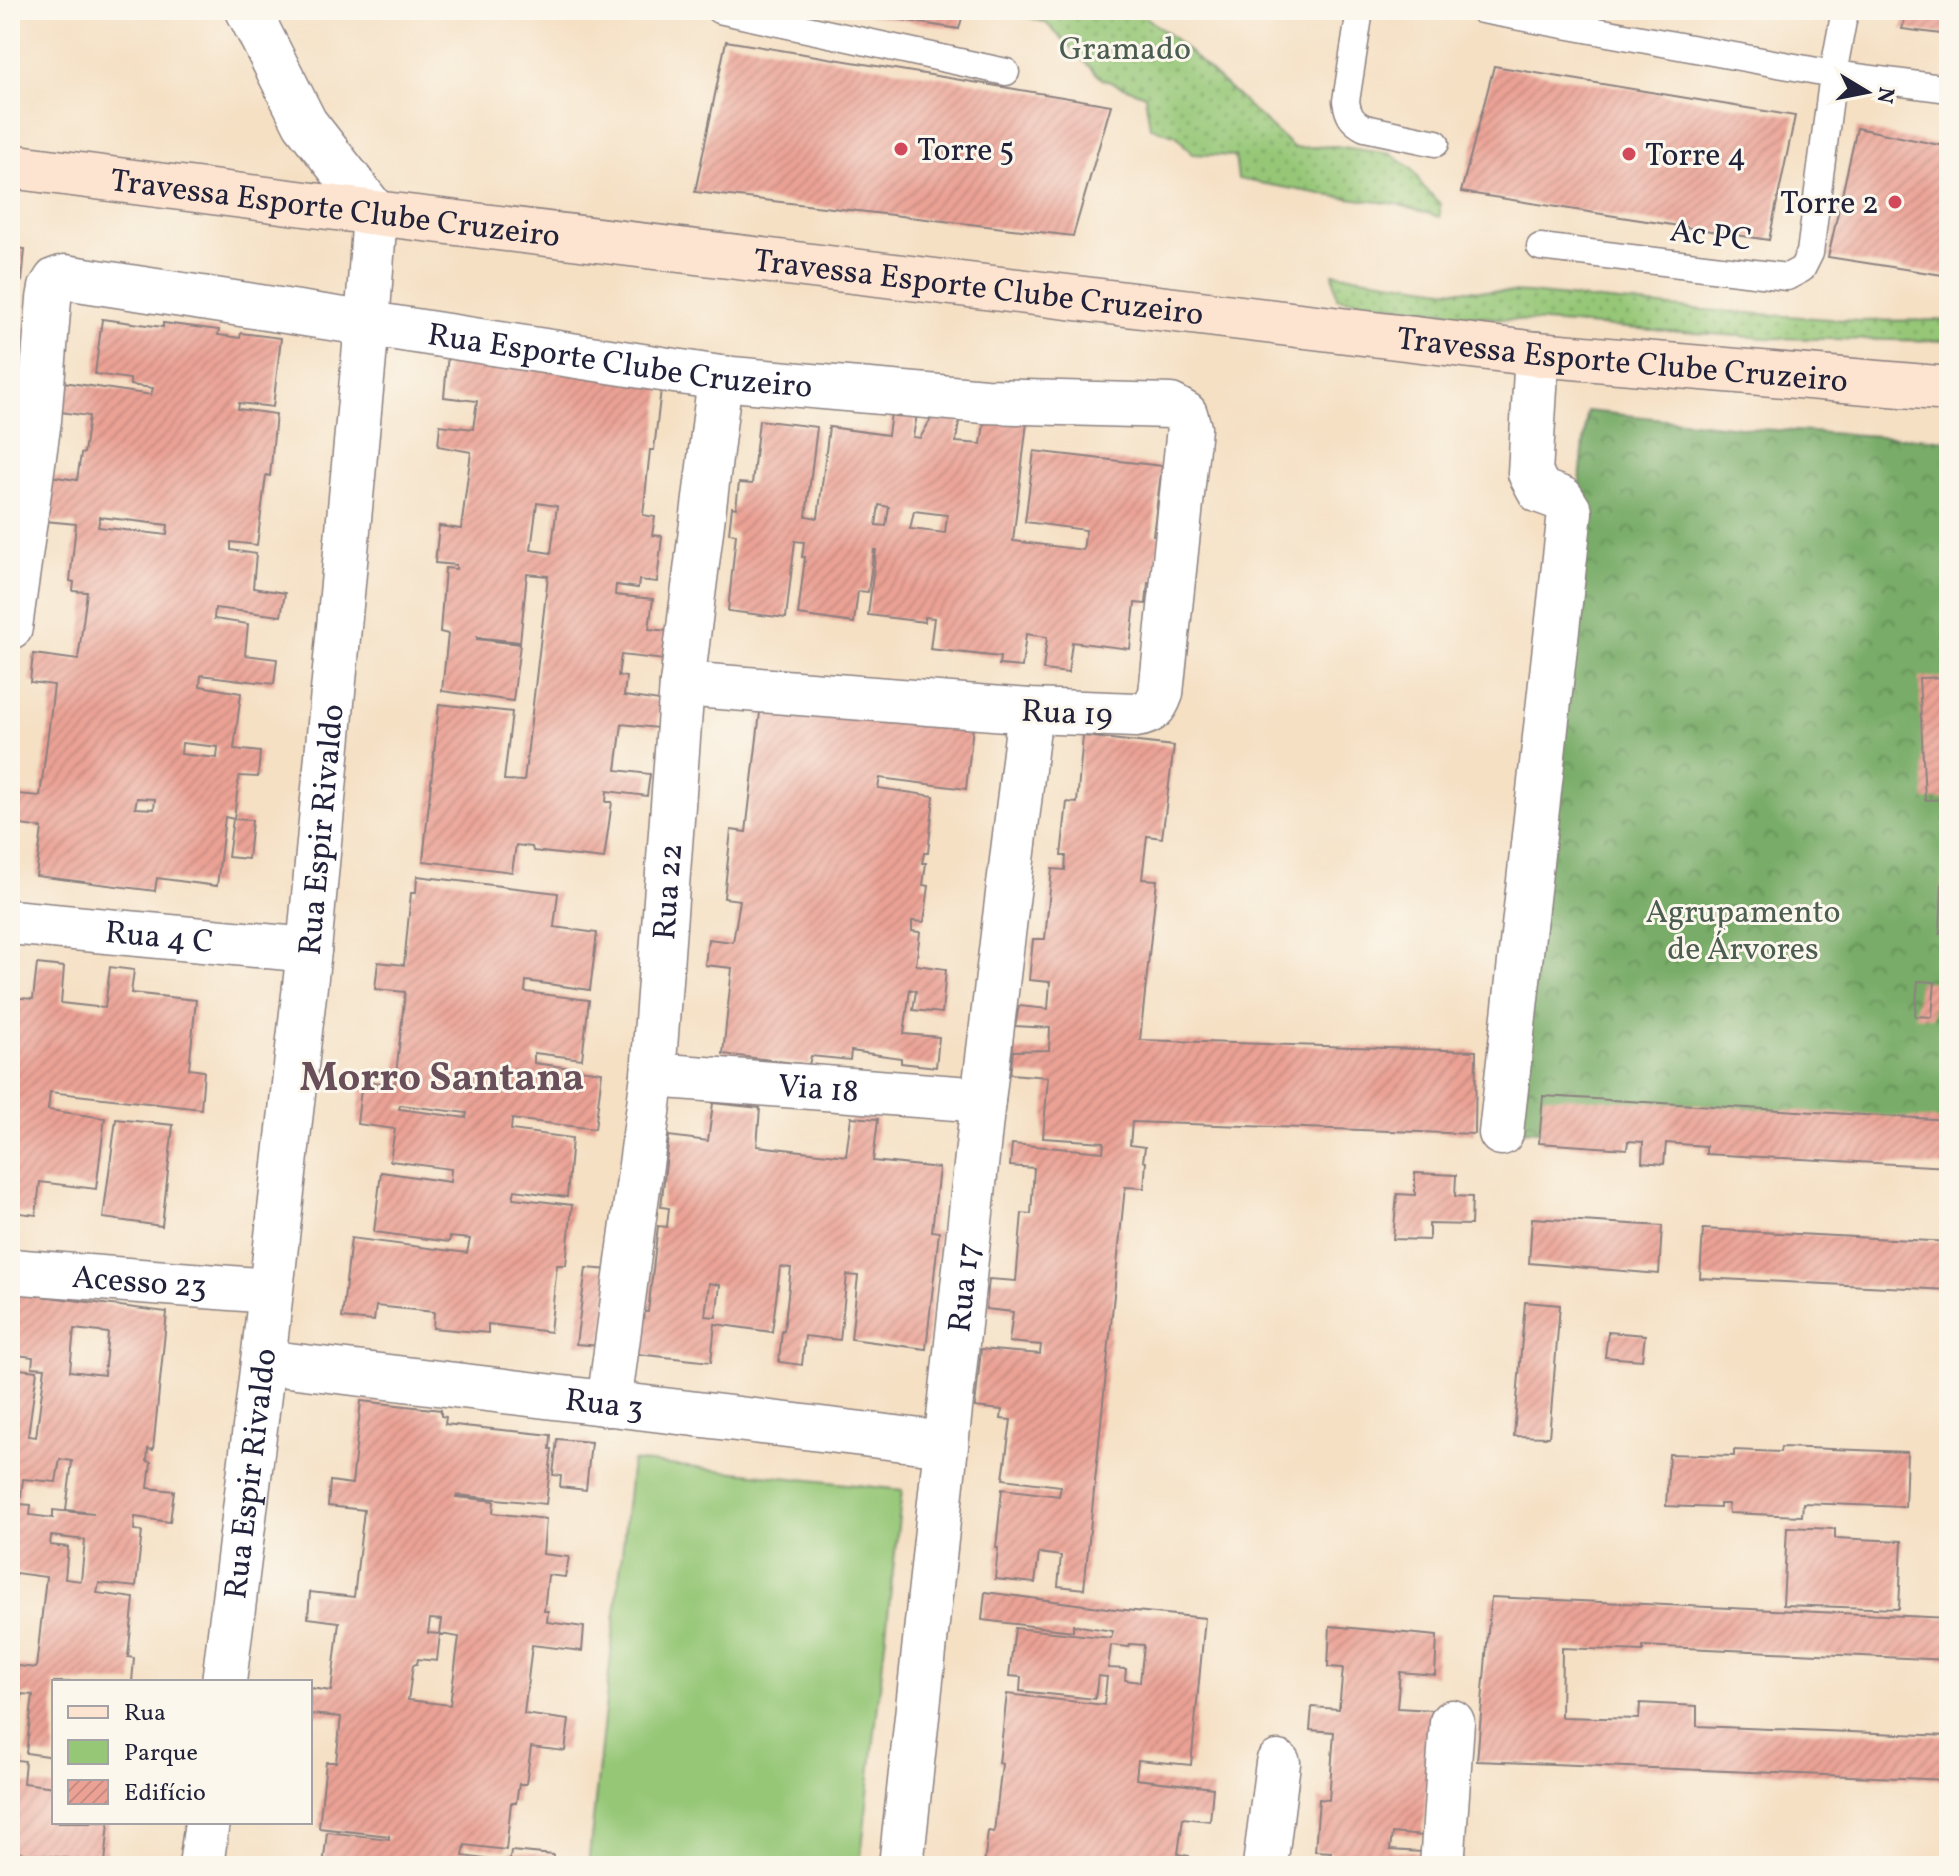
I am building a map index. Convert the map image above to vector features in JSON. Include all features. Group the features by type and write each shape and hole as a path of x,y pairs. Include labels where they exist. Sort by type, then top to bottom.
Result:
{"street":[{"path":"248,10 305,123 375,213"},
{"name":"Travessa Esporte Clube Cruzeiro","path":"10,166 1537,354 1949,389"},
{"name":"Rua Espir Rivaldo","path":"224,1680 309,950 375,213"},
{"name":"Rua Esporte Clube Cruzeiro","path":"24,418 51,288 56,280 65,277 720,378 985,401 1171,406 1185,414"},
{"path":"1501,1133 1570,512 1562,499 1540,491 1530,473 1537,354"},
{"name":"Rua 22","path":"609,1404 653,1075 682,684 720,378"},
{"name":"Rua 19","path":"682,684 1030,711 1147,713 1157,705 1161,693 1189,428 1185,414"},
{"path":"10,627 24,418"},
{"name":"Rua 17","path":"901,1866 983,1100 1030,711"},
{"name":"Rua 4 C","path":"10,922 309,950"},
{"name":"Via 18","path":"653,1075 983,1100"},
{"name":"Acesso 23","path":"10,1271 270,1291"},
{"name":"Rua 3","path":"263,1362 946,1444"},
{"path":"1442,1866 1452,1722"},
{"path":"1265,1866 1278,1763"},
{"path":"201,1866 207,1824"}],"lane":[{"path":"719,10 1006,72"},
{"path":"1360,10 1346,101 1347,113 1354,123 1365,128 1436,143"},
{"path":"1482,10 1833,74 1949,89"},
{"name":"Ac PC","path":"1540,247 1787,277 1802,269 1810,253 1833,74 1845,10"}],"green space":[{"name":"Gramado","path":"1008,10 1137,10 1176,40 1294,148 1335,146 1391,154 1412,169 1440,204 1440,217 1396,204 1238,179 1235,156 1192,154 1177,136 1150,127 1145,95 1102,79 1046,23"},
{"path":"1333,273 1444,289 1528,293 1692,309 1857,321 1949,320 1949,341 1766,338 1502,319 1337,298"},
{"name":"Agrupamento de Árvores","path":"1587,411 1759,429 1949,440 1949,1147 1515,1130"},
{"path":"632,1461 902,1490 860,1866 588,1866"}],"building":[{"path":"851,10 964,10 959,29"},
{"path":"1907,10 1949,10 1949,35 1902,29"},
{"name":"Torre 5","path":"726,41 1111,105 1073,236 695,192"},
{"name":"Torre 4","path":"1494,66 1795,116 1769,240 1461,192"},
{"name":"Torre 2","path":"1857,128 1949,147 1949,276 1828,257"},
{"path":"10,247 25,249 22,281 10,279"},
{"path":"102,319 219,330 218,335 240,338 241,333 281,338 273,407 239,403 238,409 276,414 270,476 266,475 257,545 231,542 231,550 256,554 253,588 285,593 281,616 215,608 214,619 248,624 245,655 277,659 274,684 201,675 200,686 241,693 234,749 260,752 258,777 239,776 234,819 225,817 217,886 157,878 155,891 36,876 42,828 14,824 18,794 40,796 54,685 30,682 33,654 78,660 87,592 73,591 74,582 70,581 76,524 45,521 50,476 77,480 89,416 60,412 63,382 151,395 153,388 130,385 130,379 95,374","holes":["100,517 168,525 167,535 98,527","182,743 218,747 217,758 181,754","137,798 155,799 154,809 135,808"]},
{"path":"448,354 662,380 643,515 655,517 652,535 662,536 657,582 639,580 638,588 616,585 615,595 653,599 649,629 668,631 665,660 621,655 618,676 626,677 624,696 660,701 657,728 622,724 616,770 650,774 647,796 607,791 606,802 612,802 604,859 533,851 532,847 516,845 512,872 423,861 439,704 512,712 504,780 524,781 548,576 527,574 520,642 477,637 520,644 513,701 442,691 448,634 440,632 445,568 456,569 456,565 435,563 439,526 461,529 471,452 438,446 440,425 473,429 477,401 444,397","holes":["537,503 557,506 551,553 531,550"]},
{"path":"892,406 918,409 913,437 920,438 935,412 960,414 956,442 981,444 985,417 1027,422 1013,541 1083,550 1086,530 1025,522 1034,451 1162,466 1153,535 1160,536 1154,583 1148,583 1146,604 1135,603 1130,649 1072,642 1068,673 1043,670 1047,637 1026,634 1022,667 999,665 1000,657 930,649 934,618 925,617 925,622 868,615 876,550 868,592 858,591 854,623 798,615 805,557 802,557 804,542 795,541 786,618 728,611 736,534 729,533 732,507 736,508 739,483 752,484 759,420 817,427 806,516 818,518 829,427 888,435","holes":["879,505 889,507 886,526 876,525","914,511 947,515 945,533 910,529"]},
{"path":"1949,677 1949,772 1944,772 1945,799 1925,800 1919,678"},
{"path":"762,695 974,718 966,789 880,778 878,788 934,796 928,853 924,853 922,863 926,863 923,885 929,886 924,922 912,921 912,931 920,932 916,965 946,969 942,1013 913,1010 916,991 910,989 904,1034 939,1037 936,1067 901,1063 901,1058 851,1051 850,1060 811,1056 809,1065 723,1054 732,968 705,965 708,939 733,942 740,900 724,898 731,830 746,832"},
{"path":"1083,736 1174,746 1162,838 1147,836 1142,879 1157,880 1140,1040 1476,1051 1475,1134 1132,1122 1130,1145 1145,1147 1144,1188 1125,1187 1084,1589 1058,1586 1061,1556 1039,1553 1035,1583 995,1579 1002,1489 1059,1496 1061,1486 1003,1479 1011,1420 1001,1419 1002,1410 975,1407 981,1349 1040,1354 1041,1345 1009,1342 1013,1312 986,1309 989,1279 1016,1281 1022,1213 1031,1214 1034,1168 1010,1166 1012,1144 1103,1152 1104,1142 1043,1138 1048,1077 1010,1074 1013,1051 1049,1050 1050,1028 1015,1026 1019,1006 1048,1009 1050,982 1029,980 1033,939 1045,939 1052,869 1065,870 1066,856 1061,856 1067,802 1077,803"},
{"path":"233,819 252,820 248,859 228,857"},
{"path":"417,876 558,893 554,927 597,933 590,990 526,981 525,992 589,1000 582,1059 534,1053 534,1063 602,1072 595,1129 512,1119 511,1130 572,1138 567,1197 515,1190 513,1198 572,1205 566,1265 557,1265 550,1332 488,1324 488,1333 433,1328 434,1312 376,1306 374,1321 342,1318 351,1238 467,1253 470,1239 450,1237 449,1242 374,1232 381,1172 450,1182 451,1169 390,1161 395,1129 357,1124 362,1081 395,1084 405,992 375,989 378,962 404,965 411,893 416,893","holes":["400,1105 467,1113 466,1118 399,1109"]},
{"path":"1942,881 1949,881 1949,935 1940,934"},
{"path":"37,964 64,967 61,1003 105,1008 110,967 134,970 131,993 196,1000 189,1069 204,1071 201,1109 50,1092 48,1110 105,1118 96,1189 40,1182 36,1215 11,1212 15,1178 10,1178 10,997 33,999"},
{"path":"1918,981 1935,982 1932,1017 1915,1016"},
{"path":"1543,1096 1949,1120 1949,1167 1706,1154 1706,1146 1666,1143 1664,1164 1642,1162 1643,1142 1628,1141 1627,1149 1539,1143"},
{"path":"713,1103 760,1108 757,1146 846,1156 851,1117 878,1119 873,1161 939,1168 932,1231 939,1232 926,1349 851,1339 858,1276 847,1275 840,1340 805,1336 802,1365 779,1362 791,1268 780,1267 772,1332 715,1324 711,1362 628,1353 633,1311 648,1312 658,1226 667,1227 669,1208 661,1207 669,1136 708,1141","holes":["709,1283 720,1285 716,1317 705,1316"]},
{"path":"116,1119 173,1125 162,1226 103,1218"},
{"path":"1415,1173 1456,1175 1455,1196 1472,1197 1471,1225 1429,1224 1429,1240 1393,1239 1397,1194 1415,1195"},
{"path":"1532,1218 1662,1226 1659,1274 1529,1263"},
{"path":"1703,1229 1949,1242 1949,1290 1700,1278"},
{"path":"586,1268 610,1270 602,1346 576,1344"},
{"path":"10,1292 167,1312 153,1450 148,1449 147,1461 151,1462 148,1488 174,1491 170,1522 135,1517 134,1530 142,1531 136,1587 99,1583 97,1593 134,1598 128,1657 134,1658 132,1680 52,1680 52,1757 26,1753 33,1695 22,1694 21,1705 10,1704 10,1665 36,1668 46,1577 16,1573 10,1604 10,1368 37,1371 28,1436 36,1437 45,1368 32,1367 33,1357 10,1354","holes":["74,1329 108,1333 104,1375 70,1371","60,1459 72,1461 66,1510 93,1514 53,1510 53,1518 30,1515 31,1505 20,1504 23,1479 56,1482","51,1536 85,1540 81,1581 65,1579 68,1547 50,1545"]},
{"path":"1525,1302 1560,1305 1549,1437 1514,1436"},
{"path":"1608,1332 1645,1335 1642,1360 1605,1357"},
{"path":"361,1401 441,1410 441,1416 446,1417 445,1424 551,1435 546,1504 456,1497 494,1501 493,1513 546,1519 543,1554 569,1557 565,1577 548,1575 544,1611 548,1611 547,1622 584,1627 582,1651 532,1645 524,1714 569,1720 565,1751 531,1747 526,1784 519,1784 516,1803 511,1803 506,1850 465,1845 463,1856 506,1862 506,1866 323,1866 327,1832 389,1839 389,1836 319,1828 326,1762 336,1762 341,1717 312,1714 312,1688 331,1691 339,1622 308,1618 310,1592 354,1597 364,1510 328,1506 330,1481 352,1484","holes":["430,1619 442,1620 440,1634 428,1633","440,1634 459,1637 450,1705 408,1700 413,1665 417,1664 418,1659 437,1661"]},
{"path":"557,1439 591,1442 586,1490 560,1487 561,1476 553,1475"},
{"path":"1781,1447 1907,1452 1905,1507 1803,1503 1802,1516 1729,1513 1728,1504 1720,1504 1720,1508 1666,1506 1669,1454 1734,1456 1734,1450 1780,1452"},
{"path":"1787,1527 1835,1529 1835,1538 1902,1541 1899,1609 1783,1605"},
{"path":"985,1592 1205,1618 1191,1765 1138,1760 1136,1779 1213,1788 1210,1821 1183,1818 1178,1854 1189,1856 1188,1866 984,1866 988,1831 994,1832 1007,1694 1104,1705 1107,1677 1098,1676 1095,1699 1020,1691 1021,1677 1009,1676 1015,1628 1111,1638 1113,1631 1073,1625 1073,1631 982,1620","holes":["1111,1645 1144,1645 1140,1682 1125,1680 1126,1669 1108,1668"]},
{"path":"1491,1597 1949,1618 1949,1660 1643,1646 1643,1651 1562,1648 1561,1717 1639,1719 1640,1703 1697,1706 1697,1726 1949,1736 1949,1780 1477,1761"},
{"path":"1330,1626 1437,1636 1435,1675 1400,1672 1397,1708 1432,1710 1423,1836 1392,1833 1390,1850 1422,1852 1421,1866 1330,1866 1331,1852 1315,1851 1319,1799 1329,1800 1334,1732 1310,1730 1312,1707 1339,1709 1343,1668 1328,1667"},
{"path":"10,1759 25,1761 23,1783 52,1787 52,1824 109,1824 105,1863 15,1852 15,1855 32,1858 32,1863 39,1866 10,1866"},
{"path":"511,1851 553,1855 552,1866 509,1866"},
{"path":"47,1859 81,1864 81,1866 46,1866"}],"place":[{"name":"Torre 5","path":"901,149"},
{"name":"Torre 4","path":"1629,154"},
{"name":"Torre 2","path":"1895,202"}],"district":[{"name":"Morro Santana","path":"442,1076"}]}
